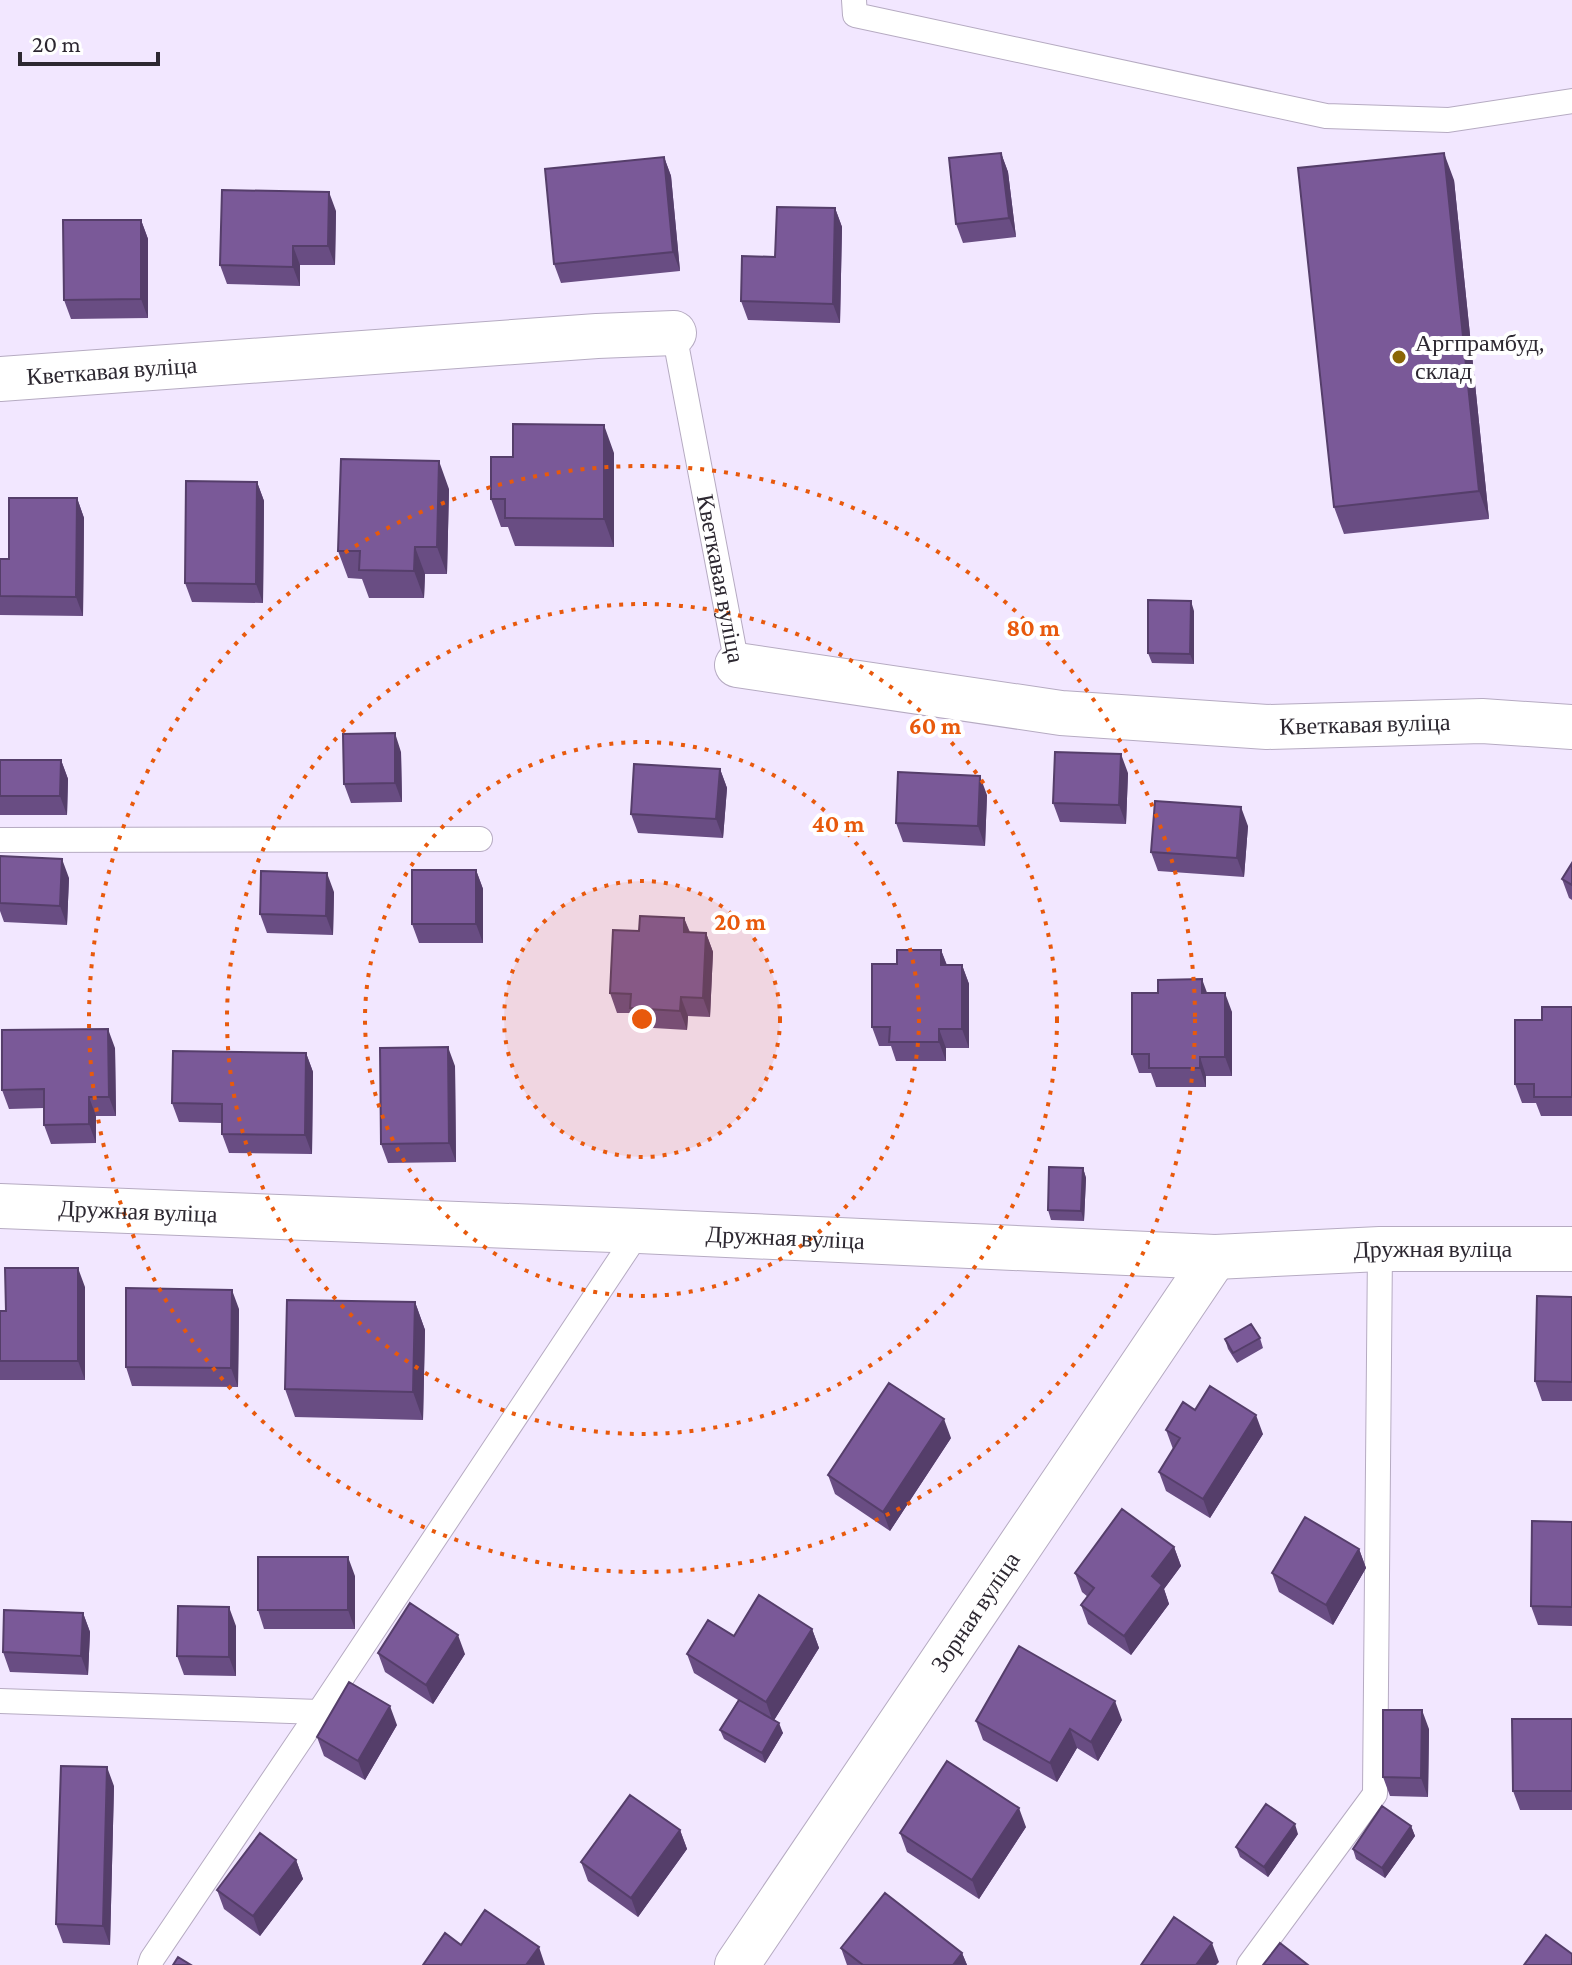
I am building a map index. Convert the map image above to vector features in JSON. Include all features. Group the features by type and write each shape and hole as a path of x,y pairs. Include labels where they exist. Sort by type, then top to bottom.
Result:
{"street":[{"name":"Кветкавая вуліца","path":"0,379 674,333"},
{"name":"Кветкавая вуліца","path":"737,665 1077,714 1267,727 1482,721 1572,727"},
{"name":"Дружная вуліца","path":"0,1206 1215,1257 1380,1249 1572,1249"},
{"name":"Зорная вуліца","path":"737,1965 1215,1257"}],"lane":[{"path":"854,0 855,15 1326,116 1448,120 1572,101"},
{"name":"Кветкавая вуліца","path":"674,333 737,665"},
{"path":"0,840 480,839"},
{"path":"150,1965 639,1231"},
{"path":"1249,1965 1375,1794 1380,1249"},
{"path":"0,1701 319,1712"}],"building":[{"path":"1001,153 1009,218 956,224 949,158"},
{"name":"Аргпрамбуд, склад","path":"1444,153 1479,491 1334,507 1298,168"},
{"path":"664,157 673,252 554,264 545,169"},
{"path":"222,190 329,192 328,246 293,246 293,267 220,265"},
{"path":"777,207 835,208 833,304 741,301 742,256 775,257"},
{"path":"63,220 141,220 141,299 64,300"},
{"path":"513,424 604,425 604,519 505,518 505,499 491,499 491,457 513,457"},
{"path":"341,459 439,461 437,547 415,547 414,571 359,570 360,551 338,551"},
{"path":"186,481 257,482 256,584 185,583"},
{"path":"9,498 77,498 76,597 0,596 0,559 9,559"},
{"path":"1148,600 1191,601 1190,654 1148,653"},
{"path":"395,733 395,783 344,784 343,734"},
{"path":"1055,752 1121,754 1119,805 1053,803"},
{"path":"0,760 61,760 60,796 0,796"},
{"path":"634,764 720,769 716,819 631,814"},
{"path":"898,772 980,776 978,826 896,823"},
{"path":"1155,801 1241,807 1237,858 1151,852"},
{"path":"0,856 62,859 60,906 0,903"},
{"path":"1572,863 1572,885 1562,879"},
{"path":"412,870 476,870 476,924 412,924"},
{"path":"261,871 327,873 326,916 260,914"},
{"path":"640,916 684,918 684,932 706,933 703,998 681,997 680,1011 630,1008 631,994 610,993 613,930 639,931"},
{"path":"897,950 941,950 941,965 962,965 962,1029 939,1029 939,1042 889,1042 890,1027 872,1027 872,964 897,964"},
{"path":"1202,979 1202,993 1225,993 1225,1057 1200,1057 1200,1068 1149,1068 1149,1054 1132,1054 1132,993 1158,993 1158,980"},
{"path":"1542,1007 1572,1007 1572,1097 1534,1097 1534,1084 1515,1084 1515,1020 1542,1020"},
{"path":"108,1029 109,1097 89,1097 89,1124 44,1125 44,1089 2,1090 2,1030"},
{"path":"448,1047 449,1143 381,1144 380,1048"},
{"path":"173,1051 306,1053 305,1135 222,1134 222,1104 172,1103"},
{"path":"1049,1167 1083,1168 1081,1211 1048,1210"},
{"path":"5,1268 78,1268 78,1361 0,1361 0,1311 6,1311"},
{"path":"126,1288 232,1290 231,1368 126,1367"},
{"path":"1537,1296 1572,1297 1572,1382 1535,1381"},
{"path":"287,1300 415,1302 413,1392 285,1389"},
{"path":"1251,1324 1260,1338 1233,1353 1225,1339"},
{"path":"889,1383 944,1419 883,1512 828,1475"},
{"path":"1210,1386 1256,1415 1203,1499 1159,1472 1180,1438 1166,1430 1183,1402 1195,1410"},
{"path":"1122,1509 1174,1547 1152,1576 1162,1585 1124,1636 1081,1605 1094,1588 1075,1573"},
{"path":"1305,1517 1359,1549 1326,1605 1272,1573"},
{"path":"1532,1521 1572,1522 1572,1607 1531,1606"},
{"path":"258,1557 348,1557 348,1610 258,1610"},
{"path":"759,1595 812,1629 766,1702 687,1654 708,1620 734,1636"},
{"path":"410,1603 458,1635 426,1685 378,1653"},
{"path":"178,1606 229,1607 229,1657 177,1656"},
{"path":"4,1610 83,1613 81,1656 3,1652"},
{"path":"1019,1646 1115,1701 1091,1742 1070,1729 1050,1763 976,1721"},
{"path":"349,1682 390,1706 358,1761 317,1737"},
{"path":"739,1700 779,1723 762,1753 720,1730"},
{"path":"1383,1710 1422,1710 1421,1778 1383,1777"},
{"path":"1512,1719 1572,1719 1572,1791 1513,1791"},
{"path":"947,1761 1019,1808 972,1880 900,1833"},
{"path":"61,1766 107,1767 103,1926 56,1924"},
{"path":"630,1795 680,1830 631,1898 581,1862"},
{"path":"1266,1804 1295,1824 1264,1867 1236,1847"},
{"path":"1382,1806 1411,1826 1382,1868 1353,1849"},
{"path":"260,1833 296,1860 253,1916 217,1890"},
{"path":"885,1893 962,1953 953,1965 863,1965 841,1948"},
{"path":"485,1910 539,1947 526,1965 423,1965 445,1933 461,1945"},
{"path":"1174,1917 1212,1943 1196,1965 1141,1965"},
{"path":"1546,1935 1572,1954 1572,1965 1524,1965"},
{"path":"1280,1943 1308,1965 1263,1965"},
{"path":"178,1957 191,1965 173,1965"}],"place":[{"name":"Аргпрамбуд, склад","path":"1399,357"}]}
